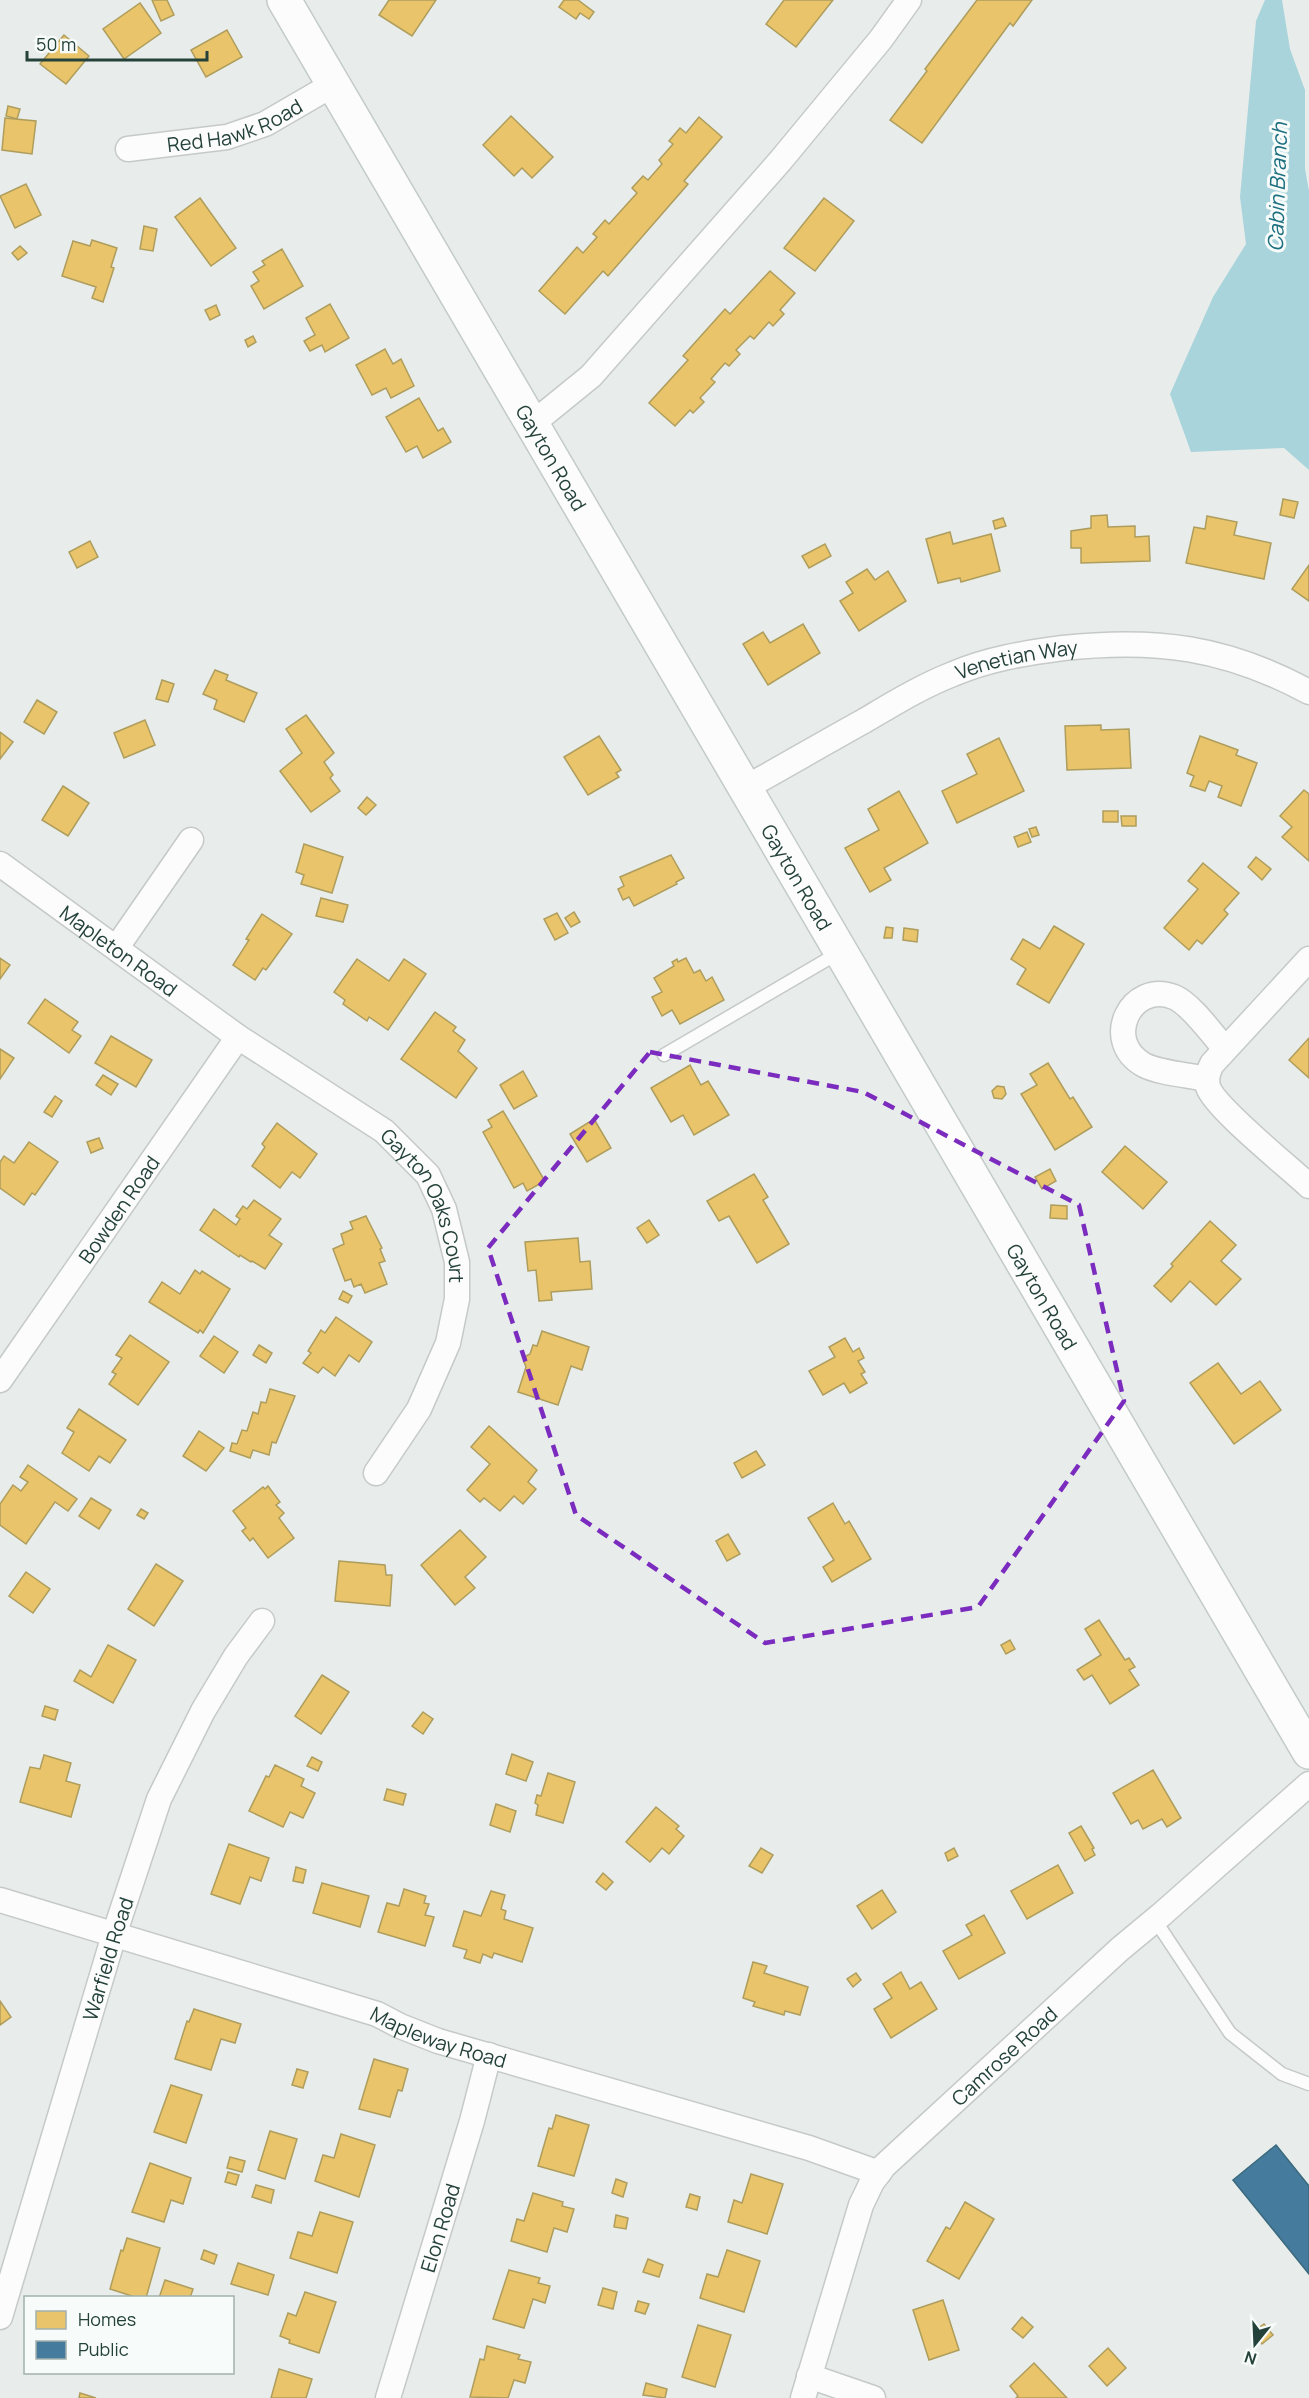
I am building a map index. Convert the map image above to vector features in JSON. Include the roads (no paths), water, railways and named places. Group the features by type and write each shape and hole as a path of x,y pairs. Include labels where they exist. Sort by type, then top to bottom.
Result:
{"street":[{"name":"Gayton Road","path":"284,0 1309,1752"},
{"path":"532,424 591,376 781,160 881,39 909,0"},
{"name":"Red Hawk Road","path":"128,149 227,137 265,124 334,84"},
{"name":"Venetian Way","path":"745,788 919,689 993,660 1034,652 1101,644 1182,647 1249,663 1309,692"},
{"path":"117,947 191,840"},
{"name":"Mapleton Road","path":"0,864 238,1036"},
{"path":"1309,959 1212,1064 1207,1079 1212,1095 1226,1111 1309,1186"},
{"path":"1207,1079 1146,1066 1132,1057 1124,1043 1122,1031 1126,1014 1136,1003 1146,997 1156,994 1176,998 1185,1003 1225,1049"},
{"name":"Bowden Road","path":"0,1380 238,1036"},
{"name":"Gayton Oaks Court","path":"238,1036 384,1131 428,1175 444,1209 457,1262 457,1299 448,1343 419,1409 376,1473"},
{"name":"Warfield Road","path":"0,2317 114,1935 159,1799 203,1711 236,1656 262,1621"},
{"name":"Camrose Road","path":"806,2387 861,2205 884,2166 1120,1949 1309,1784"},
{"name":"Mapleway Road","path":"0,1900 377,2014 438,2041 809,2148 879,2174"},
{"name":"Elon Road","path":"388,2398 472,2121 489,2055"},
{"path":"806,2387 873,2398"}],"lane":[{"path":"664,1055 841,951"},
{"path":"1155,1920 1230,2033 1282,2074 1309,2084"}],"water":[{"name":"Cabin Branch","path":"1265,0 1282,0 1290,49 1305,90 1305,169 1309,191 1309,470 1284,448 1191,452 1170,394 1213,297 1246,244 1240,197 1256,21"}]}
